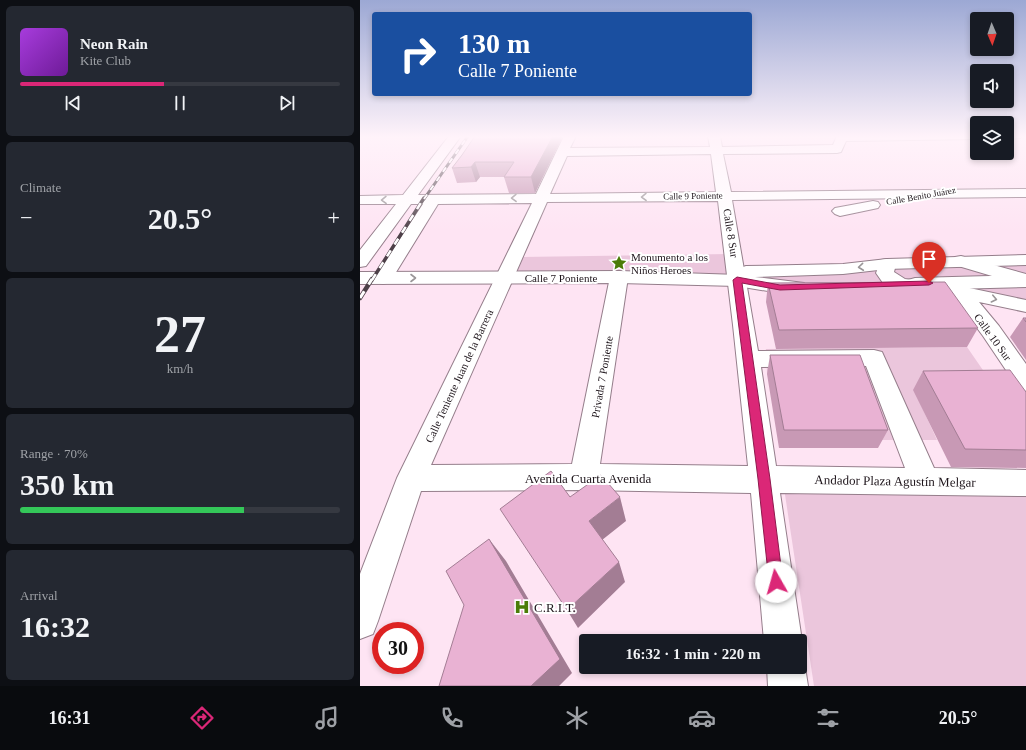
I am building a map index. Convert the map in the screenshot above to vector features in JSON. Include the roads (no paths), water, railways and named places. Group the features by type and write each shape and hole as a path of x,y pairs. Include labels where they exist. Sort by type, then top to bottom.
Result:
{"street":[{"path":"360,262 431,168"},
{"name":"Calle Teniente Juan de la Barrera","path":"360,622 411,478 556,168"},
{"name":"Calle 8 Sur","path":"720,168 737,276 764,479 782,634"},
{"name":"Calle Benito Juárez","path":"840,211 927,194 1026,180"},
{"name":"Calle 9 Poniente","path":"360,200 1026,193"},
{"path":"383,278 433,199"},
{"name":"Calle 7 Poniente","path":"360,278 737,276 843,269 887,264 1026,260"},
{"path":"961,261 1026,280"},
{"path":"887,264 885,273 890,279 901,284 960,292 1026,306"},
{"name":"Calle 7 Poniente","path":"737,276 780,287 1026,280"},
{"name":"Privada 7 Poniente","path":"584,478 619,277"},
{"name":"Calle 10 Sur","path":"960,292 991,331 1026,382"},
{"path":"748,359 874,358 925,482"},
{"name":"Avenida Cuarta Avenida","path":"411,478 764,479"},
{"name":"Andador Plaza Agustín Melgar","path":"764,479 1026,483"},
{"path":"787,674 788,686"}],"railway":[{"path":"424,199 446,168"},
{"path":"372,280 424,198"},
{"path":"360,298 372,279"}],"place":[{"name":"Monumento a los Niños Heroes","path":"619,263"},
{"name":"C.R.I.T.","path":"522,607"}]}
